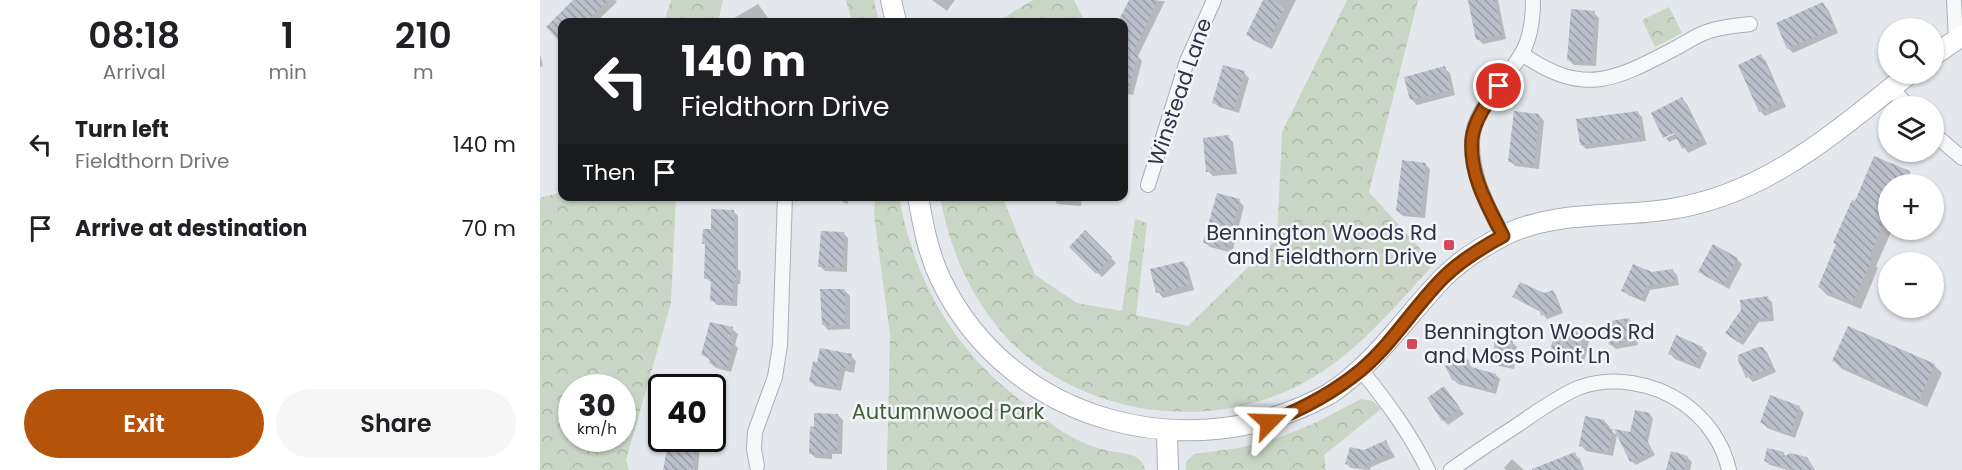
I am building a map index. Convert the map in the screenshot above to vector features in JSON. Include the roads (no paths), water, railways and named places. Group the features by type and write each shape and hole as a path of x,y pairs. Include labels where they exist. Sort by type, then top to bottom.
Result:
{"street":[{"path":"891,0 895,18"},
{"name":"Winstead Lane","path":"1148,185 1187,61 1214,0"},
{"path":"1503,236 1482,195 1476,177 1472,138 1479,117 1490,98 1522,54 1530,33 1533,0"},
{"path":"1944,48 1959,37 1954,0"},
{"path":"1522,54 1554,74 1590,80 1611,78 1644,65 1703,33 1750,24"},
{"path":"919,201 929,248 954,304 971,330 1012,372 1037,391 1093,419 1120,427 1167,435 1205,434 1238,430 1269,422 1320,399 1361,370 1385,346 1443,278 1470,256 1503,236 1536,224 1564,219 1671,210 1735,192 1767,178 1799,159 1896,84"},
{"path":"1891,88 1899,96"},
{"path":"1944,143 1962,158"},
{"path":"757,466 754,448 755,432 774,377 780,345 785,201"},
{"path":"1361,370 1397,414 1428,470"},
{"path":"1450,470 1548,404 1590,385 1613,382 1637,383 1656,388 1692,409 1719,443 1729,470"},
{"path":"1167,435 1168,470"}],"place":[{"name":"Bennington Woods Rd and Fieldthorn Drive","path":"1449,245"},
{"name":"Bennington Woods Rd and Moss Point Ln","path":"1412,344"}],"park label":[{"name":"Autumnwood Park","path":"948,412"}]}
